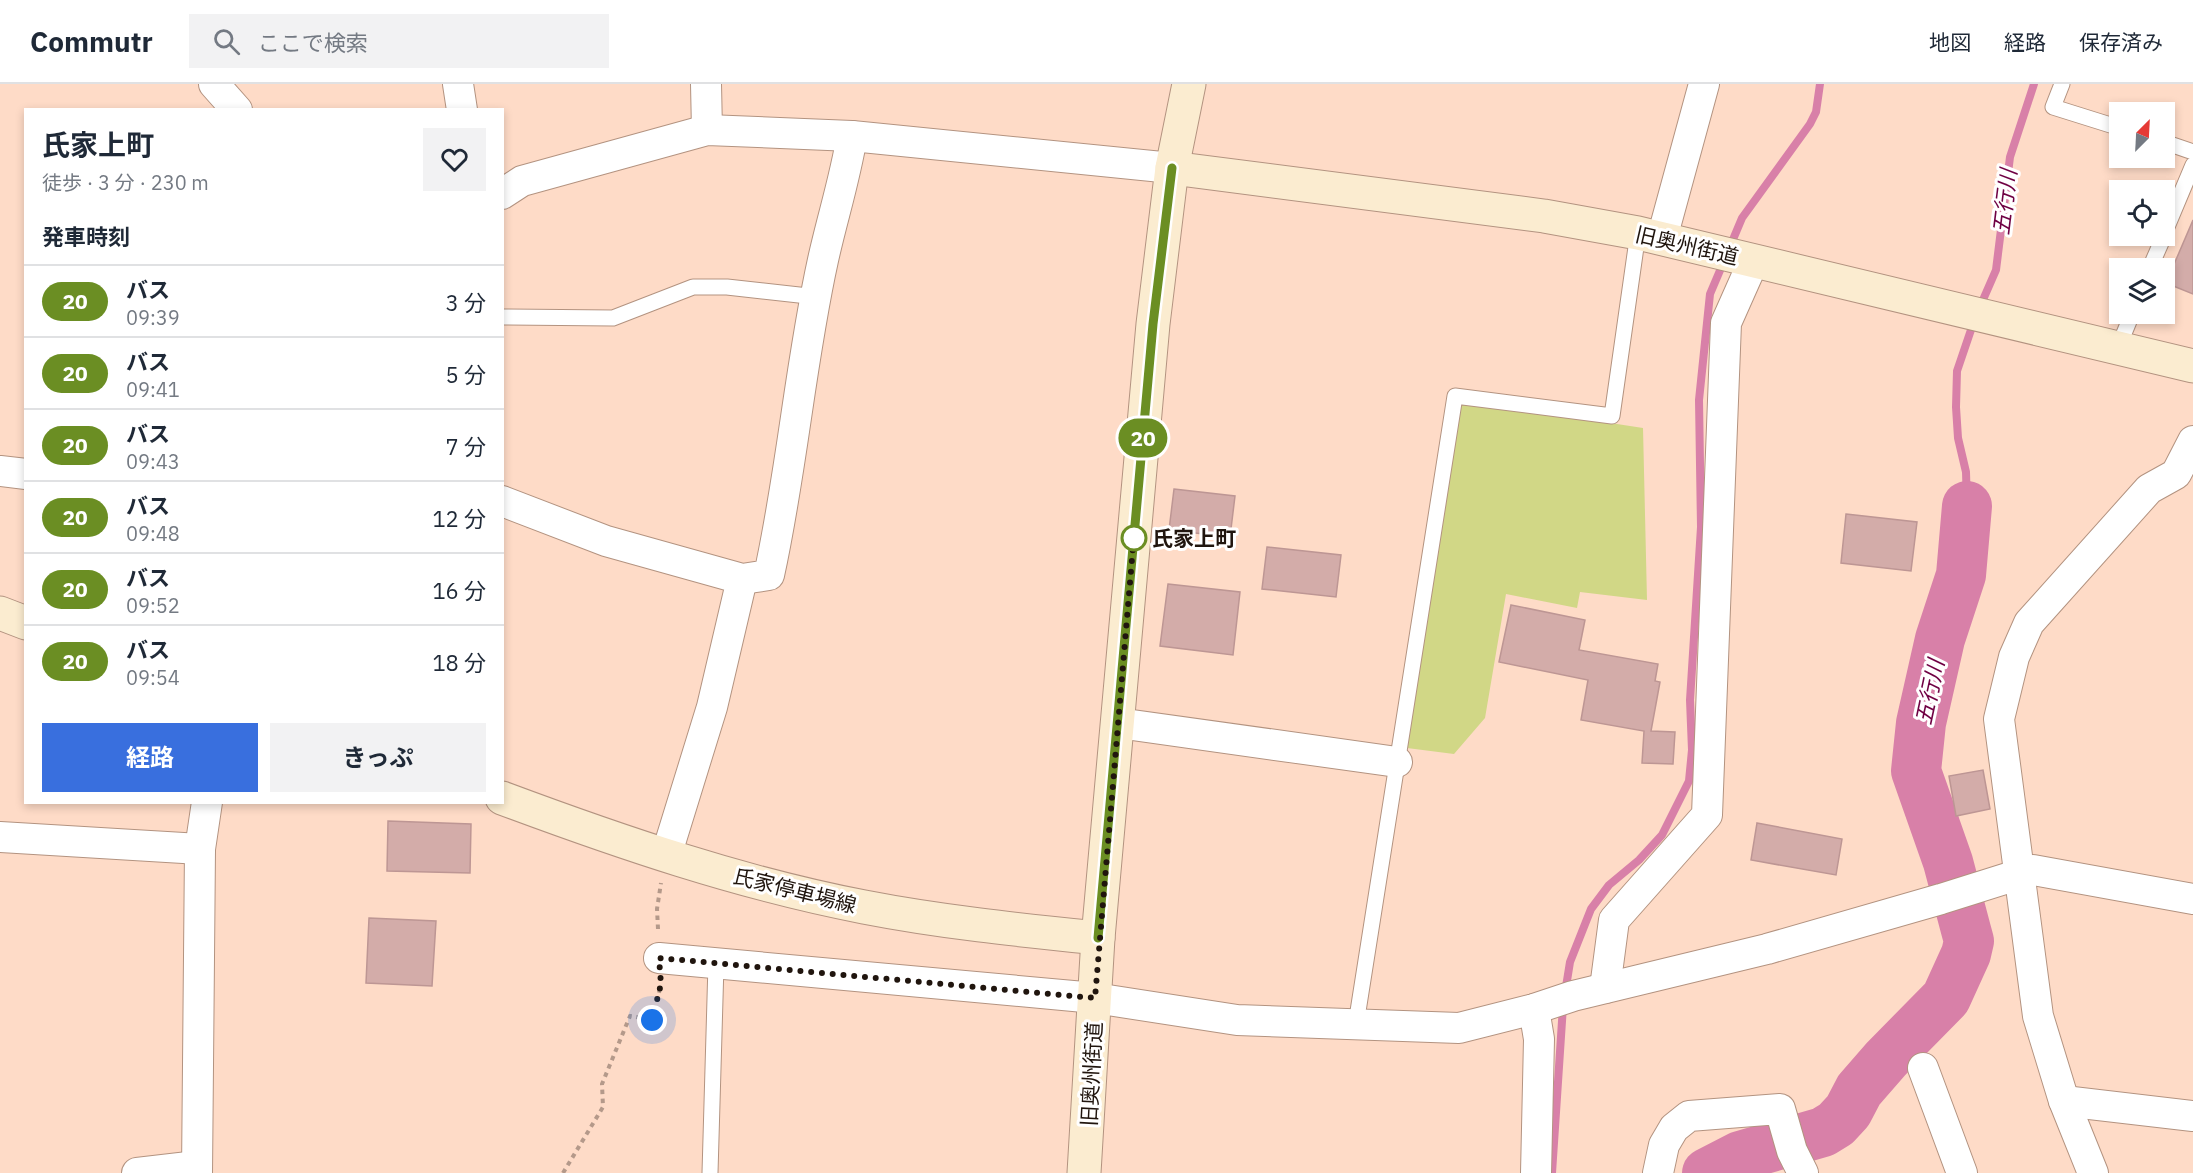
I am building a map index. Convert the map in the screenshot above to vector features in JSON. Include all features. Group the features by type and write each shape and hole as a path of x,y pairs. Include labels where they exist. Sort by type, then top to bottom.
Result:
{"main road":[{"name":"旧奥州街道","path":"1084,1173 1098,938 1153,324 1172,168 1189,84"},
{"name":"旧奥州街道","path":"1172,168 1544,216 1650,236 2193,366"},
{"path":"0,613 24,622"},
{"name":"氏家停車場線","path":"504,799 666,856 862,907 962,923 1098,938"}],"street":[{"path":"214,84 235,108"},
{"path":"458,84 462,108"},
{"path":"706,84 707,130"},
{"path":"1650,236 1704,84"},
{"path":"504,193 522,181 707,130 852,136 1172,168"},
{"path":"504,502 606,541 742,579 769,575 781,521 823,260 845,179 852,136"},
{"path":"1605,988 1614,920 1707,815 1726,323 1755,260"},
{"path":"2093,1173 2064,1101 2038,1016 1999,718 2014,657 2029,623 2149,489 2176,474 2193,441"},
{"path":"0,471 24,474"},
{"path":"666,856 712,707 742,579"},
{"path":"1118,723 1398,762"},
{"path":"137,1173 197,1170 200,849 207,804"},
{"path":"0,837 200,849"},
{"path":"659,958 1095,998 1237,1020 1459,1028 1605,988 1767,949 2033,870 2193,899"},
{"path":"1536,1173 1539,1038 1553,1003"},
{"path":"1923,1068 1962,1173"},
{"path":"2064,1101 2193,1116"},
{"path":"1658,1173 1664,1145 1674,1128 1689,1116 1780,1109 1793,1149"}],"lane":[{"path":"2062,84 2054,107 2109,124"},
{"path":"2175,146 2193,152"},
{"path":"2175,208 2193,165"},
{"path":"1356,1024 1455,396 1612,416 1650,236"},
{"path":"504,317 613,318 693,286 727,287 817,297"},
{"path":"2118,348 2128,324"},
{"path":"710,1173 716,964"}],"path":[{"path":"563,1173 603,1107 602,1084 630,1016 652,1020 661,984 657,909 666,856"}],"green space":[{"path":"1460,404 1539,412 1643,428 1647,600 1580,592 1577,608 1506,594 1485,718 1454,754 1407,748"}],"building":[{"path":"2193,220 2193,294 2175,287 2175,262"},
{"path":"1174,489 1235,496 1230,537 1169,530"},
{"path":"1846,514 1917,522 1911,571 1841,563"},
{"path":"1267,547 1341,555 1336,597 1262,589"},
{"path":"1168,584 1240,592 1233,655 1160,646"},
{"path":"1511,605 1585,620 1579,650 1658,664 1655,681 1660,682 1651,731 1675,732 1673,764 1642,763 1644,731 1581,720 1588,680 1499,662"},
{"path":"1983,770 1990,809 1956,816 1949,776"},
{"path":"388,821 471,824 470,873 387,871"},
{"path":"1757,823 1842,839 1836,875 1751,860"},
{"path":"369,918 436,921 432,986 366,983"}],"waterway":[{"path":"1729,249 1742,218 1810,124 1816,112 1820,84"},
{"name":"五行川","path":"1979,309 1996,270 2010,157 2034,84"},
{"path":"1565,993 1570,962 1591,909 1609,885 1639,860 1662,835 1689,781 1692,750 1690,700 1701,527 1699,400 1710,294 1724,261"},
{"name":"五行川","path":"1967,506 1966,472 1958,438 1957,371 1974,321"},
{"name":"五行川","path":"1707,1173 1740,1156 1823,1132 1836,1124 1848,1111 1859,1090 1886,1059 1946,998 1966,954 1969,941 1948,862 1916,771 1921,723 1940,639 1961,575 1967,506"},
{"path":"1552,1173 1563,1006"}],"bus line":[{"name":"20","path":"1098,938 1153,324 1172,168"}],"place":[{"name":"氏家上町","path":"1134,538"}],"route":[{"path":"652,1020 661,984 659,958 1095,998 1098,938 1134,535 1134,538"}]}
